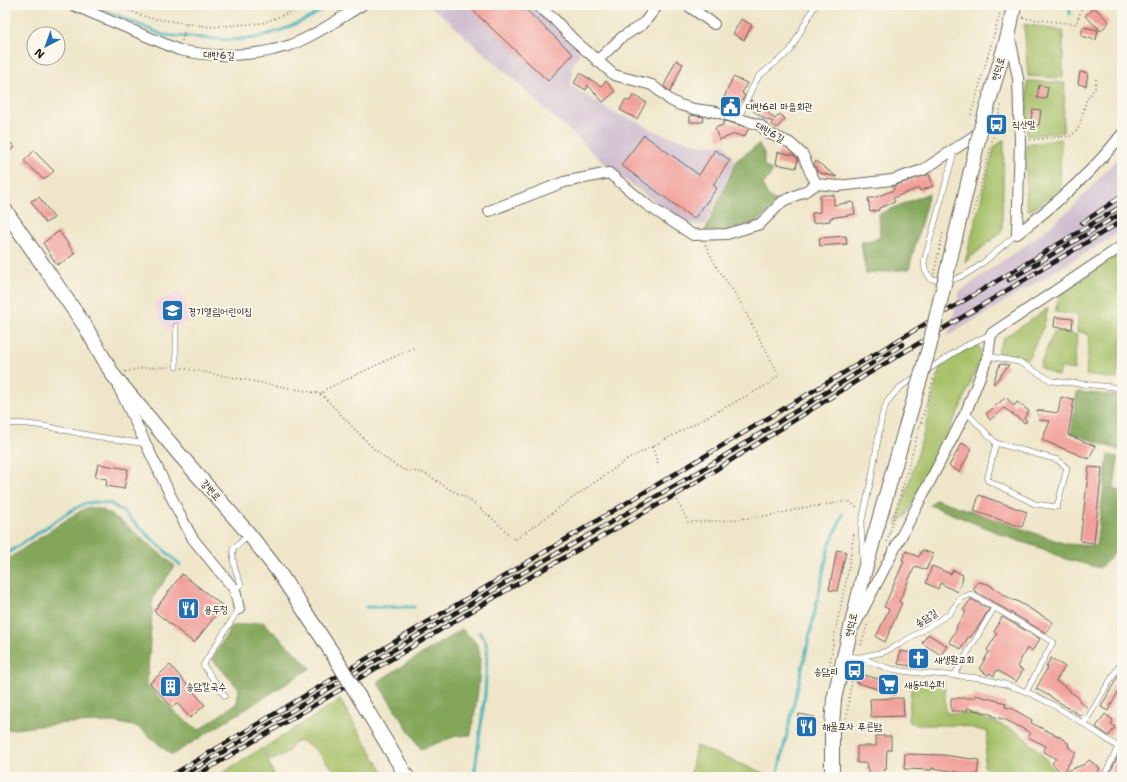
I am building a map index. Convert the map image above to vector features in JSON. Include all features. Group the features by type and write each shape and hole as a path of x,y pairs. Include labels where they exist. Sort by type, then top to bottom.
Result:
{"main road":[{"name":"현덕로","path":"832,777 831,753 834,699 864,573 929,348 980,132 1009,32 1009,11"},
{"name":"강변로","path":"5,210 85,326 113,375 249,534 278,571 333,654 407,777"},
{"name":"현덕로","path":"828,777 831,753"}],"street":[{"name":"대반6길","path":"74,5 179,50 219,56 243,55 290,46 330,25 362,5"},
{"name":"대반6길","path":"537,5 614,75 652,85 670,100 680,105 694,109 716,112 760,125 768,133 790,143 804,155 811,174 817,184"},
{"path":"598,61 622,37 643,24 658,5"},
{"path":"687,5 714,24"},
{"path":"1009,32 1018,78 1020,142 1016,234"},
{"path":"489,211 564,182 609,173 647,205 693,235 727,234 760,224 784,201 817,184 838,186 892,180 923,170 980,132"},
{"path":"1016,234 1046,212 1076,184 1114,145 1122,134"},
{"path":"849,636 966,412 988,356 991,334 1122,246"},
{"path":"113,375 145,444 193,539 235,590 239,609"}],"lane":[{"path":"739,118 759,76 790,51 815,5"},
{"path":"956,148 924,262 931,279 949,280 961,277 975,268 1016,234"},
{"path":"176,326 176,367"},
{"path":"864,573 861,525 872,475 882,415 887,402 899,388 963,347 991,334"},
{"path":"988,356 1019,362 1052,381 1122,388"},
{"path":"966,412 996,443 1058,460 1066,468 1057,507 1035,504 987,480 996,443"},
{"path":"5,424 19,423 42,425 145,444"},
{"path":"235,590 241,584 235,571 232,559 233,549 249,534"},
{"name":"송담길","path":"845,656 859,657 884,652 949,614 961,598 970,594 1053,642 1026,692"},
{"path":"955,674 994,608"},
{"path":"225,696 203,665 239,609"},
{"name":"송담길","path":"859,657 892,669 932,674 955,674 990,680 1026,692 1037,696 1065,711 1118,747"},
{"path":"1084,724 1122,661"},
{"path":"1111,777 1105,774 1122,739"}],"path":[{"path":"114,5 149,18 210,27 262,23 294,11 304,5"},
{"path":"971,114 1009,11 1076,24 1083,5"},
{"path":"179,50 186,23"},
{"path":"1020,142 1070,136 1076,132 1080,125 1086,101 1096,88 1096,79"},
{"path":"972,220 1002,103"},
{"path":"113,375 142,368 176,367 321,394 373,448 390,462 404,470 426,474 450,490 467,498 493,519 515,540 625,461 767,385 779,375 737,296 717,268 705,244 693,235"},
{"path":"321,394 326,389 415,347"},
{"path":"886,546 933,380"},
{"path":"652,447 660,466"},
{"path":"677,500 688,522 722,521 773,515 803,508 849,501 864,513"},
{"path":"846,722 854,671"}],"shaded area":[{"path":"426,5 532,5 580,52 572,67 571,86 612,112 638,122 662,135 703,145 725,144 735,161 705,225 684,223 619,175 598,158 574,134 552,116 514,79 441,14"},
{"path":"1122,153 1122,231 948,336 960,291 1034,239 1072,208"},
{"name":"경기엘림어린이집","path":"180,291 193,318 167,331 154,304"}],"green space":[{"path":"1024,24 1063,31 1063,78 1028,76"},
{"path":"1027,81 1065,83 1063,132 1027,136"},
{"path":"1004,139 1002,231 965,262 994,148"},
{"path":"1061,139 1060,188 1034,209 1028,210 1026,199 1026,144"},
{"path":"759,144 764,153 764,166 773,171 763,185 768,196 777,202 759,221 725,231 705,231 737,160"},
{"path":"929,193 909,269 866,274 861,242 880,238 879,214"},
{"path":"1122,252 1122,343 1117,379 1086,375 1089,335 1077,331 1078,315 1055,312 1060,295"},
{"path":"1048,308 1044,325 1028,359 997,352 1004,338"},
{"path":"1055,330 1077,335 1074,370 1061,368 1058,376 1039,367"},
{"path":"979,346 982,355 962,404 905,517 896,525 921,443 941,363 972,347"},
{"path":"1077,392 1122,396 1122,451 1071,433"},
{"path":"1108,455 1118,457 1114,489 1122,492 1122,531 1119,549 1100,568 1062,558 1043,549 1013,539 930,505 936,499 1066,544 1096,546"},
{"path":"88,507 103,510 121,521 175,566 153,597 147,685 178,715 199,730 237,703 239,689 212,659 232,626 263,622 311,668 172,755 138,727 114,722 65,723 5,730 5,561 75,514"},
{"path":"462,629 476,643 480,662 471,735 456,736 421,749 377,682"},
{"path":"944,681 946,713 971,714 999,724 1020,734 1039,751 1060,777 1000,777 984,766 988,732 960,725 916,725 908,721 912,682"},
{"path":"340,700 386,777 340,777 314,748 302,741 293,743 287,753 270,761 264,748"},
{"path":"696,746 763,773 762,777 690,777"},
{"path":"262,748 275,777 216,777"}],"building":[{"path":"467,5 521,5 573,54 548,81"},
{"path":"1094,7 1109,22 1101,31 1085,16"},
{"path":"741,19 752,25 744,40 733,34"},
{"path":"1083,27 1098,30 1096,40 1081,36"},
{"path":"676,60 683,64 670,92 664,86"},
{"path":"1080,72 1088,73 1086,86 1078,84"},
{"path":"580,73 601,86 606,81 615,92 603,102 588,85 586,90 574,83"},
{"path":"733,77 747,83 742,93 745,95 741,102 739,100 736,111 722,107 725,95"},
{"path":"1039,85 1048,87 1046,99 1037,98"},
{"path":"633,95 646,102 637,119 620,110 625,100 630,101"},
{"path":"751,100 775,119 780,114 785,119 777,128 771,124 773,122 765,119 748,107"},
{"path":"1033,109 1041,110 1039,125 1030,123"},
{"path":"690,115 704,117 703,122 690,122"},
{"path":"725,121 749,128 744,137 735,134 719,140 715,128 723,125 723,122"},
{"path":"644,135 699,175 715,150 730,160 713,185 717,188 694,219 621,165"},
{"path":"5,137 15,147 5,155"},
{"path":"34,151 54,171 45,179 43,179 24,161"},
{"path":"778,152 793,155 798,159 796,168 776,164"},
{"path":"816,161 837,177 817,171 814,164"},
{"path":"929,174 933,186 920,191 919,188 893,198 895,202 879,208 879,210 870,212 868,198 873,198 894,190 893,186"},
{"path":"820,195 834,195 834,205 853,202 855,214 830,218 830,221 813,223 812,213 820,212"},
{"path":"39,197 54,218 45,223 31,201"},
{"path":"59,231 75,254 57,265 43,243"},
{"path":"846,236 847,244 820,246 819,238"},
{"path":"1055,317 1073,319 1072,329 1054,327"},
{"path":"1000,364 1009,365 994,384 993,383"},
{"path":"1006,397 1014,406 1017,402 1029,411 1024,418 1027,421 1025,423 1004,408 990,420 986,414"},
{"path":"1061,397 1074,399 1068,435 1095,446 1089,459 1042,440 1050,421 1039,420 1037,410 1058,413"},
{"path":"962,443 972,449 959,472 949,466"},
{"path":"98,464 128,469 124,489 106,486 107,479 95,477"},
{"path":"1089,467 1102,468 1094,543 1080,541"},
{"path":"979,495 1027,512 1022,527 974,511"},
{"path":"837,550 846,552 837,591 829,590"},
{"path":"922,550 933,554 926,570 915,566 899,602 902,603 885,642 876,637 889,609 884,607 904,561 902,560 906,551 919,557"},
{"path":"932,566 951,574 953,570 963,575 962,582 957,592 940,583 938,589 926,583"},
{"name":"용두정","path":"182,574 223,606 194,643 154,611"},
{"path":"978,582 992,586 1014,601 1015,600 1053,622 1046,633 976,592 973,589"},
{"path":"971,599 989,609 979,626 970,638 969,636 961,649 949,642 957,628 956,627 966,612 963,610"},
{"path":"1002,617 1040,639 1032,651 1027,648 1017,667 1023,670 1016,682 997,670 994,676 989,673 988,675 979,669 989,652 987,650 997,634 994,632"},
{"path":"928,634 947,646 941,655 922,643"},
{"path":"900,651 926,655 924,668 898,664"},
{"path":"1051,658 1065,667 1056,681 1070,690 1069,691 1078,697 1080,702 1087,707 1081,716 1036,689 1048,667 1046,666"},
{"name":"송담칼국수","path":"170,665 205,705 190,718 177,703 172,707 150,683"},
{"path":"1122,669 1122,694 1118,692 1108,711 1101,707"},
{"path":"858,673 878,679 879,676 897,679 895,695 855,682"},
{"path":"975,695 1006,703 1005,707 1011,708 1032,720 1031,723 1060,737 1068,743 1069,748 1076,752 1064,772 1085,764 1089,760 1100,768 1095,777 1052,777 1061,773 1052,763 1056,759 1043,751 1046,746 1028,737 1031,733 1006,720 992,716 993,715 967,708 967,711 951,711 951,698 974,698"},
{"path":"903,698 904,716 871,717 870,699"},
{"path":"799,714 815,717 811,735 796,731"},
{"path":"1105,714 1113,720 1111,724 1115,727 1109,736 1096,727"},
{"path":"876,736 891,736 891,750 887,750 886,770 883,770 882,777 869,777 867,763 857,763 857,746 876,746"},
{"path":"1122,748 1122,777 1116,777 1110,772"},
{"path":"905,754 943,755 979,760 977,775 932,768 932,770 904,769"}],"waterway":[{"path":"93,5 163,35 229,40 256,38 282,30 309,18 330,5"},
{"path":"1069,5 1070,14"},
{"path":"5,555 72,510 86,503 96,502 111,504 122,511 180,565"},
{"path":"777,777 829,546 843,514"},
{"path":"366,607 414,607"},
{"path":"474,777 485,695 487,656 487,646 479,632"}],"railway":[{"path":"1082,223 1122,196"},
{"path":"169,777 1122,206"},
{"path":"1009,280 1122,213"},
{"path":"194,777 512,587 679,493 866,375 1122,221"},
{"path":"181,777 507,582 702,470 903,344"}],"place":[{"name":"대반6리 마을회관","path":"730,106"},
{"name":"직산말","path":"996,124"},
{"name":"경기엘림어린이집","path":"173,311"},
{"name":"용두정","path":"189,609"},
{"name":"새생활교회","path":"919,659"},
{"name":"송담리","path":"854,671"},
{"name":"새동네슈퍼","path":"888,684"},
{"name":"송담칼국수","path":"171,686"},
{"name":"해물포차 푸른밤","path":"807,726"}]}
